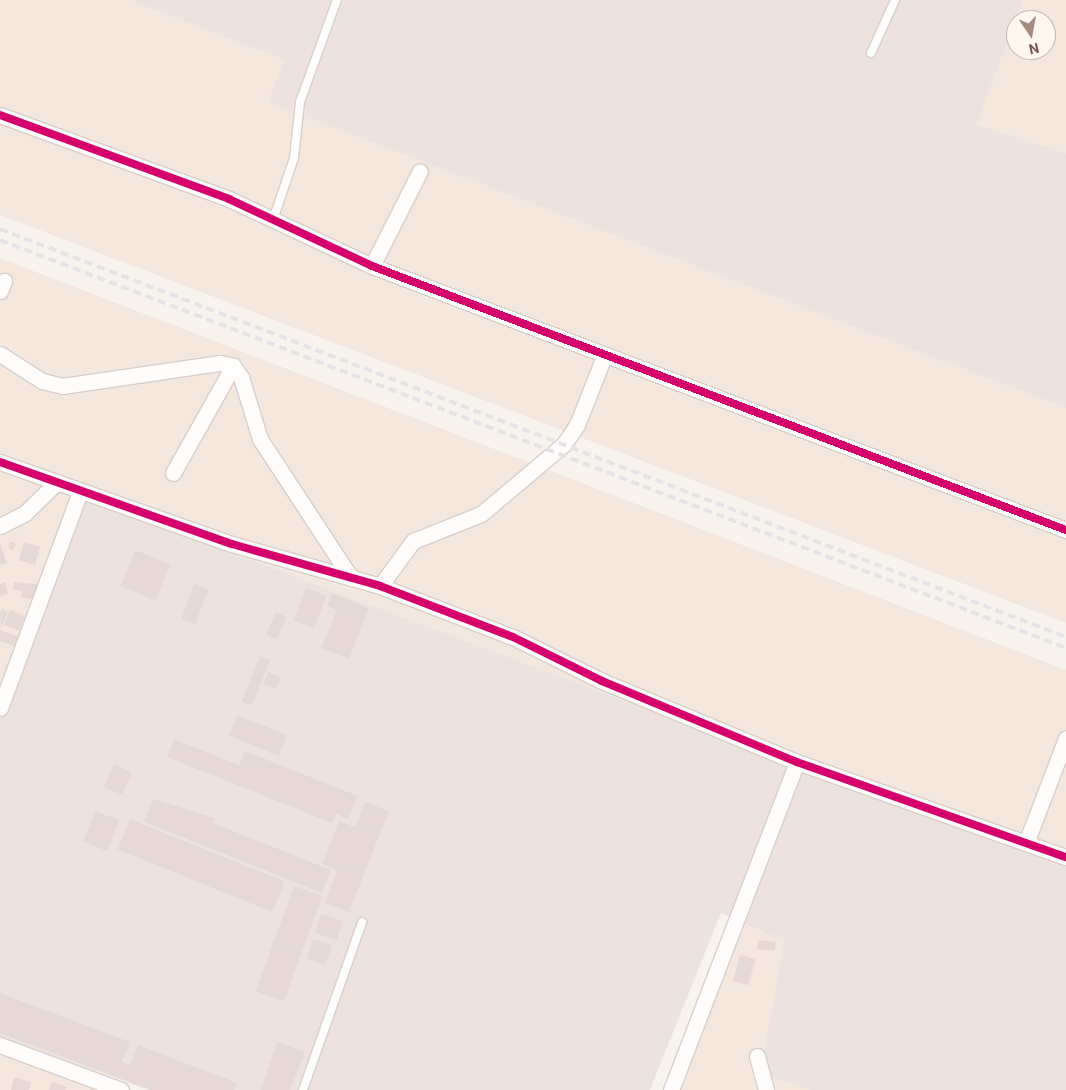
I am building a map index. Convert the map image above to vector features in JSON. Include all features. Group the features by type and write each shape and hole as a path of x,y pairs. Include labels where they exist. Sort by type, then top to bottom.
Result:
{"street":[{"path":"0,115 182,180 372,266 1066,530"},
{"path":"372,266 420,171"},
{"path":"0,354 42,381 62,386 220,363 233,366 241,377 260,439 351,578"},
{"path":"380,586 413,541 481,514 564,444 577,425 605,354"},
{"path":"173,473 233,366"},
{"path":"0,462 80,492 380,586 513,637 602,681 796,762 1066,857"},
{"path":"0,526 25,513 56,483"},
{"path":"0,708 80,492"},
{"path":"1026,842 1066,738"},
{"path":"671,1090 796,762"},
{"path":"0,1045 121,1090"},
{"path":"756,1056 766,1090"}],"lane":[{"path":"273,220 294,158 300,102 337,0"},
{"path":"871,53 895,0"},
{"path":"303,1090 362,922"}],"shaded area":[{"path":"0,0 130,0 284,60 269,102 1066,408 1066,623 0,215"},
{"path":"130,0 1023,0 1019,10 1006,10 1006,45 976,125 1066,153 1066,408 268,102 284,60"},
{"path":"1023,0 1066,0 1066,153 975,126 1006,45 1006,60 1056,60 1056,10 1019,10"},
{"path":"0,258 1066,670 1066,867 78,495 0,702"},
{"path":"78,495 1066,867 1066,1090 810,1090 760,1073 784,941 721,913 650,1090 149,1090 0,1037 0,702"},
{"path":"737,920 784,941 760,1072 810,1090 667,1090"},
{"path":"0,1049 112,1090 0,1090"}],"building":[{"path":"11,541 16,544 13,551 8,548"},
{"path":"24,542 40,547 35,565 18,560"},
{"path":"0,543 7,563 0,565"},
{"path":"135,550 170,564 156,600 120,586"},
{"path":"5,582 8,594 0,596 0,584"},
{"path":"14,582 37,584 37,599 21,598 22,591 13,590"},
{"path":"194,584 208,589 195,624 181,619"},
{"path":"306,588 327,596 314,629 293,621"},
{"path":"332,593 369,608 349,659 321,648 337,610 327,606"},
{"path":"2,609 8,612 1,628 0,614"},
{"path":"10,610 25,616 19,631 4,625"},
{"path":"276,612 287,617 277,640 266,635"},
{"path":"0,630 23,638 19,647 0,641"},
{"path":"260,656 270,660 252,706 242,701"},
{"path":"268,672 281,677 276,689 263,684"},
{"path":"237,715 287,735 279,756 229,735"},
{"path":"174,739 239,765 245,751 358,796 348,819 336,814 332,823 167,757"},
{"path":"114,764 132,772 122,795 104,787"},
{"path":"153,799 214,818 213,823 331,870 322,893 144,822"},
{"path":"365,802 389,811 349,912 325,903 337,870 322,864 339,821 355,827"},
{"path":"95,811 119,820 107,851 83,842"},
{"path":"130,819 285,882 272,912 118,850"},
{"path":"294,886 322,896 284,1002 256,991"},
{"path":"321,914 343,921 337,940 315,933"},
{"path":"313,939 332,945 326,965 307,959"},
{"path":"758,940 776,942 775,951 757,949"},
{"path":"740,955 755,959 748,985 733,981"},
{"path":"0,993 130,1042 122,1062 130,1065 138,1045 237,1083 234,1090 151,1090 0,1033"},
{"path":"277,1042 305,1052 290,1090 261,1090"},
{"path":"14,1077 31,1082 29,1090 11,1090"},
{"path":"52,1082 67,1087 65,1090 49,1090"}],"railway":[{"path":"0,229 1066,637"},
{"path":"0,240 1066,648"}],"cycle path":[{"path":"0,115 229,199 372,266 1066,530"},
{"path":"0,462 232,544 380,586 513,637 602,681 797,762 1066,857"}]}
